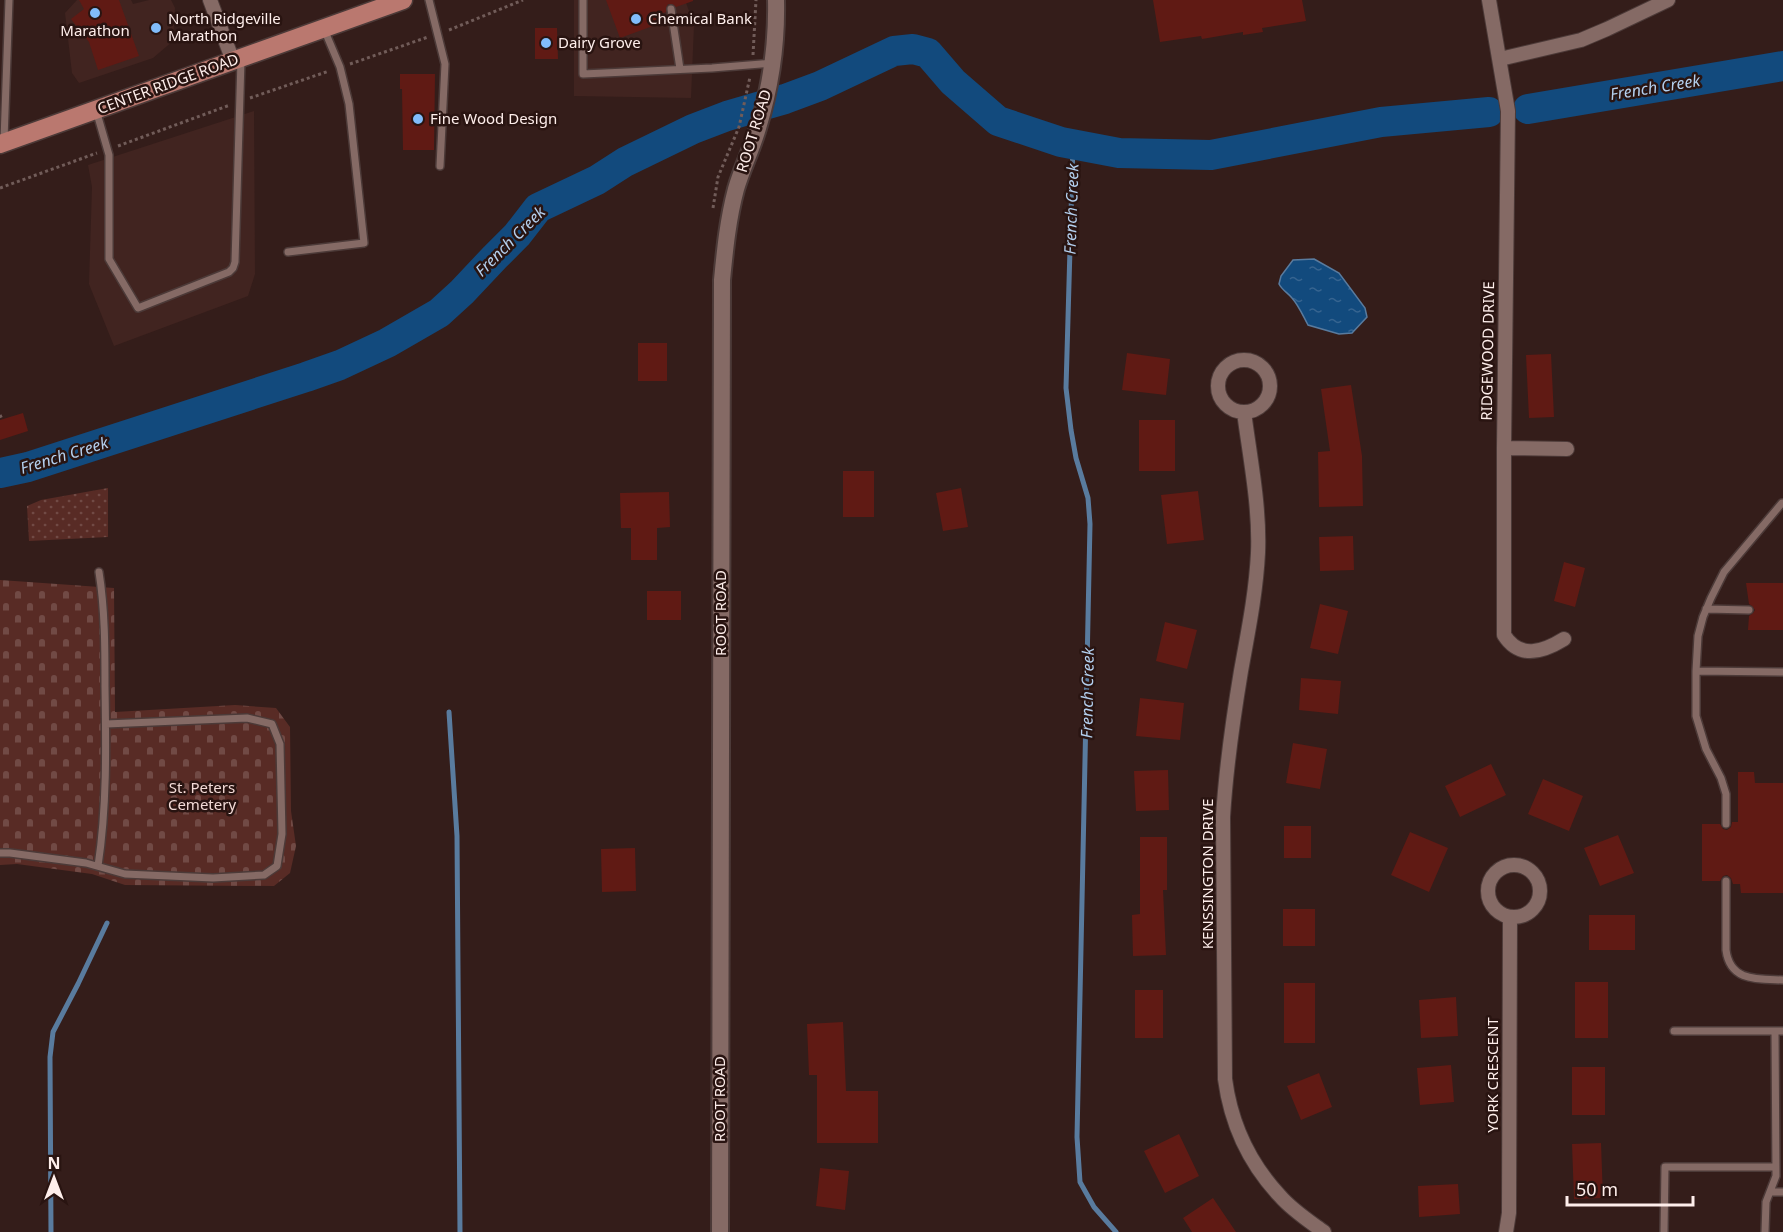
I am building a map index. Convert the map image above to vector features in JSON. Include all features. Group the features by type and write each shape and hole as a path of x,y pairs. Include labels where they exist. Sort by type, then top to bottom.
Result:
{"main road":[{"name":"CENTER RIDGE ROAD","path":"2,143 403,0"}],"street":[{"path":"210,0 237,60"},
{"name":"ROOT ROAD","path":"720,1232 722,280 730,215 740,178 760,124 768,92 776,34 776,0"},
{"name":"RIDGEWOOD DRIVE","path":"1489,0 1508,111 1504,635 1510,644 1533,652 1543,650 1564,639"},
{"path":"1500,59 1581,39 1607,30 1668,0"},
{"name":"KENSSINGTON DRIVE","path":"1244,412 1257,517 1258,555 1224,796 1225,1079 1236,1128 1259,1172 1280,1197 1324,1232"},
{"path":"1504,448 1567,449"},
{"name":"YORK CRESCENT","path":"1506,1232 1509,1213 1510,917"}],"lane":[{"path":"2,143 9,0"},
{"path":"429,0 445,64 440,166"},
{"path":"583,0 583,74 773,63"},
{"path":"671,9 680,69"},
{"path":"288,252 364,243 349,104 340,67 324,29"},
{"path":"96,110 109,155 109,259 138,308 229,272 233,268 240,102 237,60"},
{"path":"1726,824 1726,794 1721,778 1706,749 1696,709 1698,636 1717,585 1732,561 1783,503"},
{"path":"98,866 104,829 106,724 104,602 99,572"},
{"path":"1707,609 1749,610"},
{"path":"1696,671 1783,672"},
{"path":"0,853 10,852 86,862 125,874 213,878 264,874 277,866 282,834 280,744 272,724 247,718 106,724"},
{"path":"1726,881 1728,960 1745,977 1783,980"},
{"path":"1674,1031 1779,1031 1776,1176 1766,1202 1766,1232"},
{"path":"1664,1232 1665,1167 1776,1167"},
{"path":"1770,1192 1783,1192"}],"path":[{"path":"0,188 438,34 523,0"},
{"path":"713,209 718,177 739,127 747,98 752,64 756,0"}],"shaded area":[{"path":"77,0 131,0 133,4 149,0 171,0 175,8 173,41 153,58 79,83 72,73 65,13"},
{"path":"574,0 685,0 694,25 691,98 574,96"},
{"path":"254,111 255,274 248,296 114,346 89,284 92,187 88,165"}],"green space":[{"path":"108,488 108,537 29,541 27,506 41,500"},
{"name":"St. Peters Cemetery","path":"0,580 114,588 115,712 235,705 276,708 290,727 291,811 296,846 290,873 274,886 125,885 92,874 17,864 0,865"}],"water":[{"path":"1314,259 1339,273 1365,308 1367,317 1352,333 1339,334 1308,325 1299,308 1279,284 1281,276 1293,260"}],"building":[{"path":"79,0 119,0 139,56 98,70 89,42 71,19 84,9"},
{"name":"Chemical Bank","path":"606,0 693,1 676,7 668,4 666,12 658,15 661,23 620,38"},
{"path":"1153,0 1302,0 1306,21 1262,28 1263,32 1243,35 1243,32 1202,39 1201,36 1160,42"},
{"name":"Dairy Grove","path":"535,28 557,28 558,59 535,59"},
{"name":"Fine Wood Design","path":"400,74 435,74 434,150 403,150"},
{"path":"638,343 667,343 667,381 638,381"},
{"path":"1127,353 1170,359 1166,395 1122,390"},
{"path":"1551,354 1554,417 1529,418 1526,355"},
{"path":"1351,385 1362,456 1363,506 1319,507 1318,452 1330,451 1321,389"},
{"path":"23,413 28,431 0,440 0,420"},
{"path":"1139,420 1175,420 1175,471 1139,471"},
{"path":"843,471 874,471 874,517 843,517"},
{"path":"961,488 968,527 943,531 936,493"},
{"path":"1198,491 1204,540 1167,544 1161,495"},
{"path":"669,492 670,527 657,528 657,560 631,560 631,528 621,528 620,493"},
{"path":"1353,536 1354,570 1320,571 1319,537"},
{"path":"1564,562 1585,568 1575,607 1554,601"},
{"path":"1746,583 1783,583 1783,630 1748,630 1749,616 1755,610 1749,604"},
{"path":"647,591 681,591 681,620 647,620"},
{"path":"1320,604 1348,611 1338,654 1310,648"},
{"path":"1165,622 1197,630 1187,669 1156,661"},
{"path":"1301,678 1341,681 1338,714 1299,710"},
{"path":"1140,698 1184,703 1180,740 1136,736"},
{"path":"1293,743 1327,749 1320,789 1286,783"},
{"path":"1491,764 1506,795 1460,817 1445,786"},
{"path":"1168,770 1169,810 1136,811 1134,771"},
{"path":"1738,772 1754,772 1755,783 1783,783 1783,893 1741,893 1740,884 1733,884 1727,875 1723,876 1720,881 1702,881 1702,824 1720,824 1723,829 1727,830 1731,827 1732,822 1738,822"},
{"path":"1543,779 1583,796 1569,831 1528,814"},
{"path":"1284,826 1311,826 1311,858 1284,858"},
{"path":"1410,832 1448,848 1429,892 1391,875"},
{"path":"1618,835 1634,873 1600,886 1584,848"},
{"path":"1140,837 1167,837 1167,890 1163,890 1166,955 1133,956 1132,915 1140,914"},
{"path":"635,848 636,891 602,892 601,849"},
{"path":"1283,909 1315,909 1315,946 1283,946"},
{"path":"1589,915 1635,915 1635,950 1589,950"},
{"path":"1575,982 1608,982 1608,1038 1575,1038"},
{"path":"1284,983 1315,983 1315,1043 1284,1043"},
{"path":"1135,990 1163,990 1163,1038 1135,1038"},
{"path":"1456,997 1458,1036 1421,1038 1419,1000"},
{"path":"843,1022 846,1091 878,1091 878,1143 817,1143 817,1075 809,1075 807,1024"},
{"path":"1451,1065 1454,1102 1420,1105 1417,1068"},
{"path":"1572,1067 1605,1067 1605,1115 1572,1115"},
{"path":"1319,1073 1332,1107 1301,1120 1287,1086"},
{"path":"1179,1134 1199,1176 1165,1193 1144,1151"},
{"path":"1601,1143 1603,1198 1574,1199 1572,1144"},
{"path":"820,1168 849,1171 845,1210 816,1206"},
{"path":"1458,1184 1460,1214 1419,1217 1418,1186"},
{"path":"1213,1198 1236,1232 1192,1232 1183,1218"}],"waterway":[{"name":"French Creek","path":"0,473 28,467 306,377 340,365 387,343 439,313 517,235 538,208 597,180 625,162 693,129 820,86 894,51 913,49 928,53 953,82 998,121 1061,142 1119,153 1211,155 1381,122 1489,112"},
{"name":"French Creek","path":"1528,109 1783,66"},
{"name":"French Creek","path":"1073,144 1066,388 1076,458 1088,498 1090,524 1077,1137 1080,1182 1094,1207 1116,1232"},
{"path":"449,712 457,836 460,1232"},
{"path":"51,1232 50,1057 53,1032 107,923"}],"place":[{"name":"Marathon","path":"95,13"},
{"name":"Chemical Bank","path":"636,19"},
{"name":"North Ridgeville Marathon","path":"156,28"},
{"name":"Dairy Grove","path":"546,43"},
{"name":"Fine Wood Design","path":"418,119"}]}
